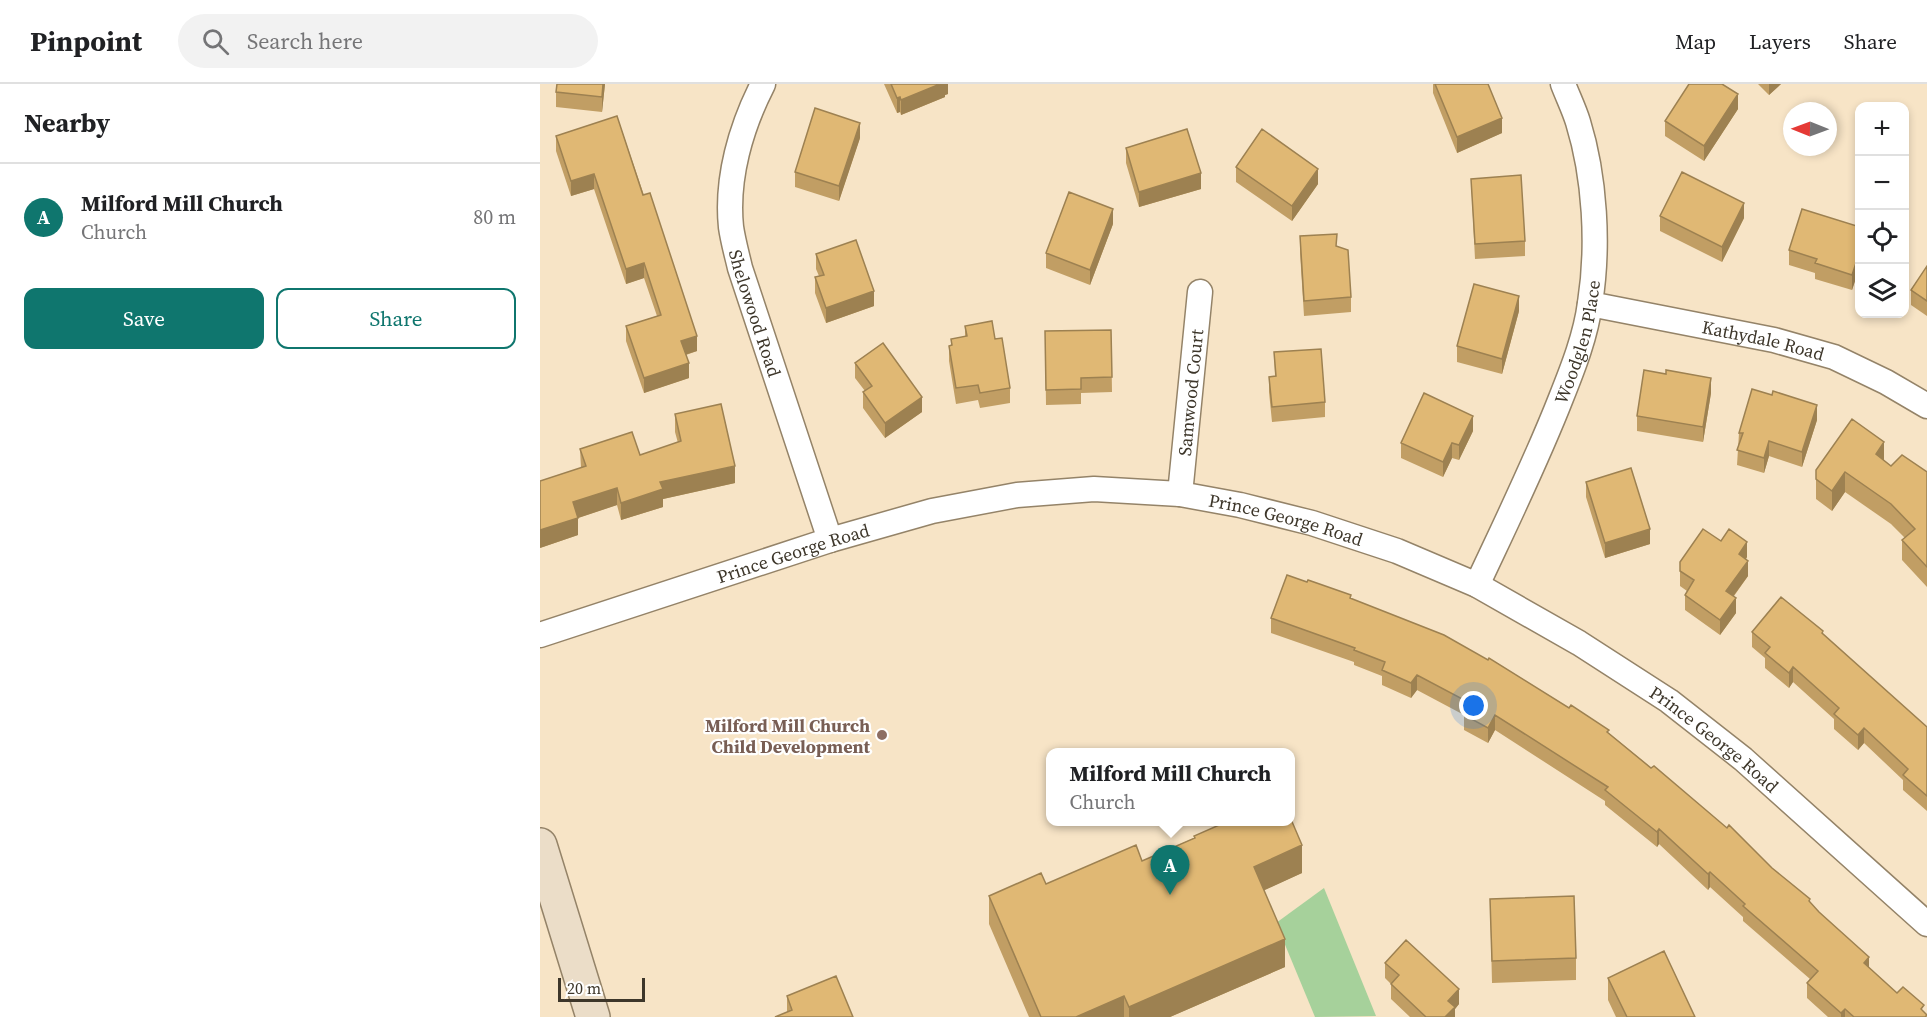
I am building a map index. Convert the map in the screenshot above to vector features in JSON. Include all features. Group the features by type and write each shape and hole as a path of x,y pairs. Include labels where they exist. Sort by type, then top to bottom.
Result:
{"main road":[{"path":"540,844 593,1017"}],"street":[{"name":"Shelowood Road","path":"763,84 755,100 735,160 731,228 740,268 830,540"},
{"name":"Woodglen Place","path":"1477,585 1548,433 1575,362 1590,304 1595,253 1594,215 1588,167 1578,123 1563,84"},
{"name":"Samwood Court","path":"1180,494 1200,292"},
{"name":"Kathydale Road","path":"1590,304 1773,340 1834,357 1927,405"},
{"name":"Prince George Road","path":"540,635 830,540 933,511 1017,495 1094,489 1180,494 1240,505 1312,523 1396,551 1477,585 1579,643 1669,701 1743,759 1927,924"}],"green space":[{"path":"1324,888 1376,1016 1315,1017 1276,923"}],"building":[{"path":"557,84 603,84 602,97 556,92"},
{"path":"891,84 940,84 901,100 900,97 897,98"},
{"path":"1435,84 1488,84 1502,118 1457,137"},
{"path":"1689,84 1722,84 1738,94 1704,146 1665,121"},
{"path":"815,108 860,123 839,186 795,172"},
{"path":"617,116 643,195 650,193 697,336 681,341 689,363 644,378 626,326 661,315 644,263 626,269 594,174 571,181 556,136"},
{"path":"1187,129 1201,173 1139,192 1126,148"},
{"path":"1262,129 1318,169 1292,206 1236,167"},
{"path":"1682,172 1744,203 1722,247 1660,216"},
{"path":"1521,175 1525,241 1475,244 1471,179"},
{"path":"1069,192 1113,209 1090,270 1046,253"},
{"path":"1802,209 1855,225 1855,266 1852,275 1815,263 1817,259 1789,250"},
{"path":"1337,234 1336,246 1348,250 1351,297 1304,301 1300,236"},
{"path":"856,240 874,291 826,308 815,277 824,275 816,254"},
{"path":"1927,266 1927,301 1911,290"},
{"path":"1474,284 1519,296 1502,359 1457,346"},
{"path":"992,321 995,339 1002,338 1010,388 980,393 978,385 956,388 949,346 952,345 951,339 967,336 965,326"},
{"path":"1111,330 1112,377 1081,378 1081,389 1046,390 1045,331"},
{"path":"883,343 922,397 885,423 863,392 872,386 855,363"},
{"path":"1321,349 1325,402 1272,407 1269,377 1276,376 1274,352"},
{"path":"1644,370 1666,374 1666,370 1711,378 1703,427 1637,416"},
{"path":"1752,389 1772,395 1773,391 1817,405 1802,452 1769,441 1764,458 1737,450 1743,433 1739,433"},
{"path":"1424,393 1473,416 1459,445 1452,443 1443,462 1401,443"},
{"path":"721,404 735,466 660,482 663,489 621,503 617,488 573,502 578,518 540,530 540,481 586,466 580,449 632,432 640,455 681,441 675,414"},
{"path":"1852,419 1884,442 1876,454 1891,466 1902,455 1927,472 1927,567 1902,540 1915,529 1891,504 1845,472 1832,491 1816,479 1816,470"},
{"path":"1631,468 1650,529 1605,543 1586,482"},
{"path":"1703,529 1721,541 1729,529 1747,542 1739,554 1748,561 1726,591 1736,598 1720,620 1685,595 1694,580 1680,571 1680,562"},
{"path":"1287,575 1351,595 1350,598 1444,635 1488,660 1489,658 1569,708 1571,705 1609,730 1607,732 1651,768 1654,766 1727,828 1729,825 1869,957 1864,963 1897,993 1903,987 1924,1005 1921,1009 1927,1015 1925,1017 1854,1017 1845,1009 1841,1013 1807,983 1818,971 1743,906 1745,904 1710,872 1708,874 1659,829 1657,832 1605,790 1608,787 1495,715 1488,728 1464,715 1470,703 1417,675 1411,683 1382,670 1385,662 1354,650 1355,648 1271,618"},
{"path":"1781,597 1823,631 1822,633 1927,727 1927,796 1903,775 1908,769 1864,728 1858,735 1834,714 1839,708 1793,667 1789,673 1765,653 1770,647 1752,632"},
{"path":"1217,826 1294,826 1302,845 1254,867 1285,939 1129,1007 1124,996 1076,1017 1041,1017 989,896 1041,873 1046,884 1136,845 1142,861 1195,838 1194,836"},
{"path":"1574,896 1576,958 1492,961 1490,899"},
{"path":"1406,940 1459,989 1448,1001 1455,1007 1445,1017 1426,1017 1391,984 1399,975 1385,963"},
{"path":"1664,951 1695,1017 1627,1017 1608,978"},
{"path":"836,976 853,1017 775,1017 792,1010 787,996"}],"place":[{"name":"Milford Mill Church Child Development","path":"882,735"},
{"name":"Milford Mill Church","path":"1170,895"}]}
